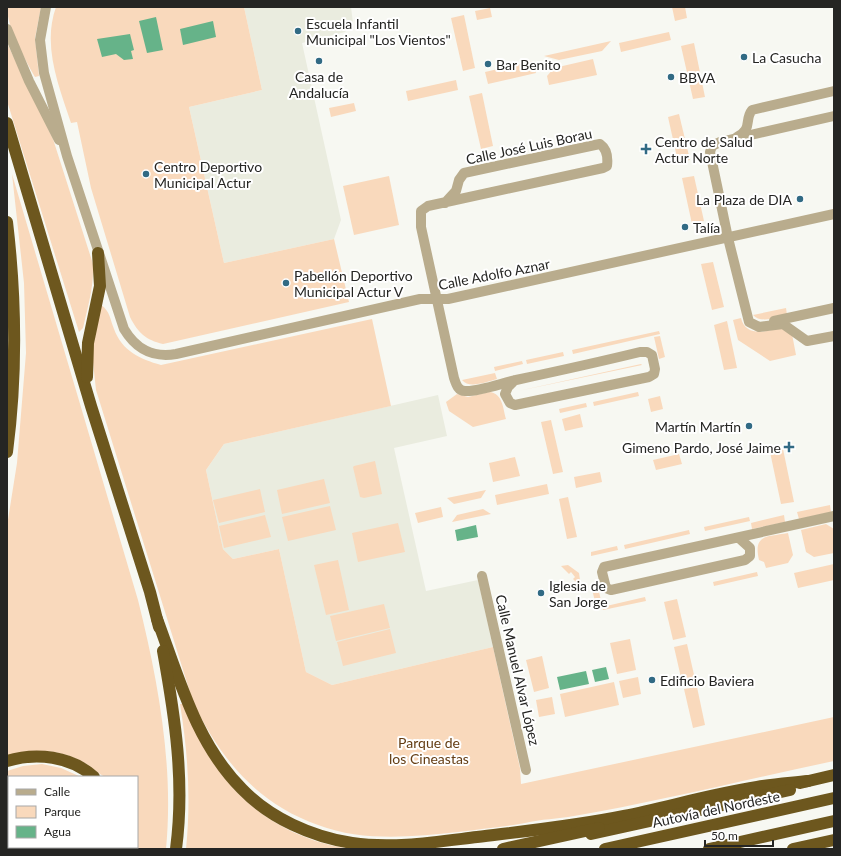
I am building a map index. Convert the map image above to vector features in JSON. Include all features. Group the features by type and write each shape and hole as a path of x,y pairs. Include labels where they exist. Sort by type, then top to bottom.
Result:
{"highway":[{"path":"7,123 91,406 157,619 192,712 213,753 225,771 242,790 260,806 304,829 327,837 352,843 375,845 444,841 544,829 614,818 756,787 808,781"},
{"path":"7,222 13,285 14,335 13,385 7,452"},
{"path":"91,406 87,362 88,343 100,286 98,253"},
{"path":"157,619 173,706 177,739 180,802 176,849"},
{"path":"7,761 36,756 53,757 71,763 92,776"},
{"path":"503,849 834,775"},
{"path":"523,849 834,780"},
{"name":"Autovía del Nordeste","path":"605,849 834,798"},
{"path":"709,849 834,821"},
{"path":"793,849 834,840"}],"street":[{"path":"46,7 40,34 41,60 67,156 98,253"},
{"path":"7,29 30,81 67,156"},
{"path":"735,138 744,132 749,122 749,114 756,108 834,91"},
{"path":"834,116 715,143 710,152 728,238 748,320 753,325 759,327 783,324 807,341 834,336"},
{"path":"749,122 756,131 762,132"},
{"name":"Calle José Luis Borau","path":"445,203 452,197 459,185 458,180 461,175 470,171 595,145 603,146 606,152 607,166 602,168 424,208 419,215 457,386 461,390 467,391 488,387"},
{"name":"Calle José Luis Borau","path":"459,185 468,194 477,196"},
{"name":"Calle Adolfo Aznar","path":"98,253 124,329 130,340 149,353 160,356 176,354 420,300 437,300 834,214"},
{"path":"753,325 834,308"},
{"path":"801,338 798,327 799,321 802,316 809,313"},
{"path":"644,352 652,355 655,369 654,374 649,377 515,405 510,403 505,394 488,387 644,352"},
{"path":"505,394 508,387 515,380"},
{"path":"764,533 756,539 750,548 750,556 742,561 611,590 605,586 602,572 604,567 739,538 831,519"},
{"path":"739,538 750,548"},
{"name":"Calle Manuel Alvar López","path":"482,576 526,770"}],"shaded area":[{"path":"244,7 351,7 353,23 345,32 302,43 341,220 334,239 224,263 189,107 262,90"},
{"path":"438,395 447,436 394,448 426,591 478,580 493,647 332,685 306,672 279,549 233,559 223,549 206,470 224,444"}],"green space":[{"path":"7,7 41,7 35,38 39,76 35,77 17,43 10,24"},
{"name":"Centro Deportivo Municipal Actur","path":"56,7 244,7 262,90 189,107 224,263 334,239 349,302 163,344 147,338 139,332 130,317 91,188 77,122 71,123 57,80 51,51 52,22"},
{"path":"672,7 685,7 687,18 675,21"},
{"path":"490,8 492,17 477,20 475,11"},
{"path":"464,15 475,68 463,71 451,18"},
{"path":"669,32 671,40 621,52 619,43"},
{"path":"611,41 602,51 559,60 544,56"},
{"path":"7,43 53,139 93,264 93,281 90,296 83,328 79,332 7,101"},
{"path":"694,43 705,97 693,99 681,46"},
{"path":"593,59 597,75 549,85 547,76 554,68"},
{"path":"533,61 536,73 488,84 485,72"},
{"path":"456,80 458,90 408,101 406,91"},
{"path":"482,93 493,146 481,149 469,96"},
{"path":"354,103 356,111 331,117 329,108"},
{"path":"679,114 690,160 678,162 668,117"},
{"path":"12,174 138,600 145,630 158,692 166,755 168,818 166,849 133,849 138,848 138,776 104,776 76,758 47,751 17,753 7,756 7,526 17,463 26,353 24,283"},
{"path":"389,176 399,225 354,235 343,186"},
{"path":"694,176 704,221 692,224 682,178"},
{"path":"713,262 724,307 712,310 701,264"},
{"name":"Parque de los Cineastas","path":"101,305 108,313 117,337 127,348 139,357 161,365 372,319 391,406 224,444 206,470 223,549 233,559 279,549 306,672 332,685 493,647 520,768 521,784 834,717 834,761 672,797 574,816 500,827 423,835 388,837 352,834 318,825 296,816 277,805 259,792 229,761 216,743 193,702 96,390 92,353"},
{"path":"786,308 787,315 774,318 760,319 753,315"},
{"path":"741,318 747,328 752,331 758,332 781,328 792,334 796,355 770,361 738,340 733,320"},
{"path":"727,321 737,368 724,370 714,325"},
{"path":"659,331 660,334 573,354 572,350"},
{"path":"660,336 665,357 659,359 654,337"},
{"path":"563,352 564,356 527,364 526,360"},
{"path":"522,361 523,364 495,371 494,367"},
{"path":"641,364 642,365 518,391"},
{"path":"495,373 497,379 483,383 469,384 462,380"},
{"path":"489,392 494,393 500,398 506,419 473,427 449,411 446,402 457,394 468,397"},
{"path":"638,392 639,396 594,406 593,402"},
{"path":"660,396 663,409 651,412 648,399"},
{"path":"586,403 587,407 560,413 559,409"},
{"path":"580,414 583,427 565,431 562,419"},
{"path":"551,420 563,472 553,474 541,422"},
{"path":"783,449 794,502 781,504 770,452"},
{"path":"679,454 682,464 656,470 653,460"},
{"path":"515,457 520,476 493,482 489,463"},
{"path":"375,461 382,494 364,498 360,497 353,467"},
{"path":"600,472 602,482 576,488 574,477"},
{"path":"324,479 330,503 282,514 277,490"},
{"path":"547,484 549,494 497,505 495,495"},
{"path":"260,489 265,512 219,523 213,500"},
{"path":"486,490 481,498 454,504 447,498"},
{"path":"568,497 577,537 567,539 559,499"},
{"path":"830,505 831,512 799,519 797,512"},
{"path":"330,506 336,530 288,541 282,517"},
{"path":"441,507 443,517 418,523 415,513"},
{"path":"483,509 491,514 452,522 457,515"},
{"path":"265,515 271,537 224,548 219,526"},
{"path":"784,515 785,522 752,529 751,523"},
{"path":"749,517 750,521 705,531 704,527"},
{"path":"398,523 405,552 358,562 352,533"},
{"path":"826,524 834,529 834,553 814,557 806,552 801,530"},
{"path":"689,530 690,534 625,549 624,545"},
{"path":"788,533 793,555 788,563 766,568 764,562 759,560 758,545 760,541 768,536"},
{"path":"617,546 618,550 591,556 591,552"},
{"path":"338,560 349,610 326,615 314,565"},
{"path":"834,564 834,580 798,588 794,573"},
{"path":"568,565 579,573 581,587 573,579 575,577 571,572 569,574 561,566"},
{"path":"757,572 758,576 714,586 713,582"},
{"path":"597,583 602,605 596,606 591,585"},
{"path":"645,597 646,601 603,610 602,607"},
{"path":"677,599 686,637 673,640 664,602"},
{"path":"384,604 390,628 336,641 330,616"},
{"path":"390,629 396,653 343,666 337,642"},
{"path":"630,639 636,670 617,674 610,643"},
{"path":"687,644 695,679 682,682 674,647"},
{"path":"542,656 549,688 534,692 526,660"},
{"path":"638,677 641,694 623,698 619,681"},
{"path":"614,682 619,705 565,717 560,694"},
{"path":"697,687 705,725 693,728 684,689"},
{"path":"552,697 555,714 539,717 536,700"},
{"path":"180,704 184,704 209,754 225,779 255,809 272,821 291,831 331,845 352,849 186,849 188,831 188,776"},
{"path":"42,764 61,768 79,776 8,776 8,848 119,849 7,849 7,771 23,766"}],"water":[{"path":"156,17 163,50 147,53 139,21"},
{"path":"213,21 216,37 183,45 180,29"},
{"path":"130,34 134,50 131,51 133,59 124,60 116,54 102,57 97,39"},
{"path":"476,525 478,537 457,541 455,530"},
{"path":"606,667 609,679 595,682 592,670"},
{"path":"586,671 589,684 560,690 557,677"}],"place":[{"name":"Escuela Infantil Municipal \"Los Vientos\"","path":"298,31"},
{"name":"La Casucha","path":"744,57"},
{"name":"Casa de Andalucía","path":"319,61"},
{"name":"Bar Benito","path":"488,64"},
{"name":"BBVA","path":"671,77"},
{"name":"Centro de Salud Actur Norte","path":"646,149"},
{"name":"Centro Deportivo Municipal Actur","path":"146,174"},
{"name":"La Plaza de DIA","path":"800,199"},
{"name":"Talía","path":"685,227"},
{"name":"Pabellón Deportivo Municipal Actur V","path":"286,283"},
{"name":"Martín Martín","path":"749,426"},
{"name":"Gimeno Pardo, José Jaime","path":"789,447"},
{"name":"Iglesia de San Jorge","path":"541,593"},
{"name":"Edificio Baviera","path":"652,680"}]}
